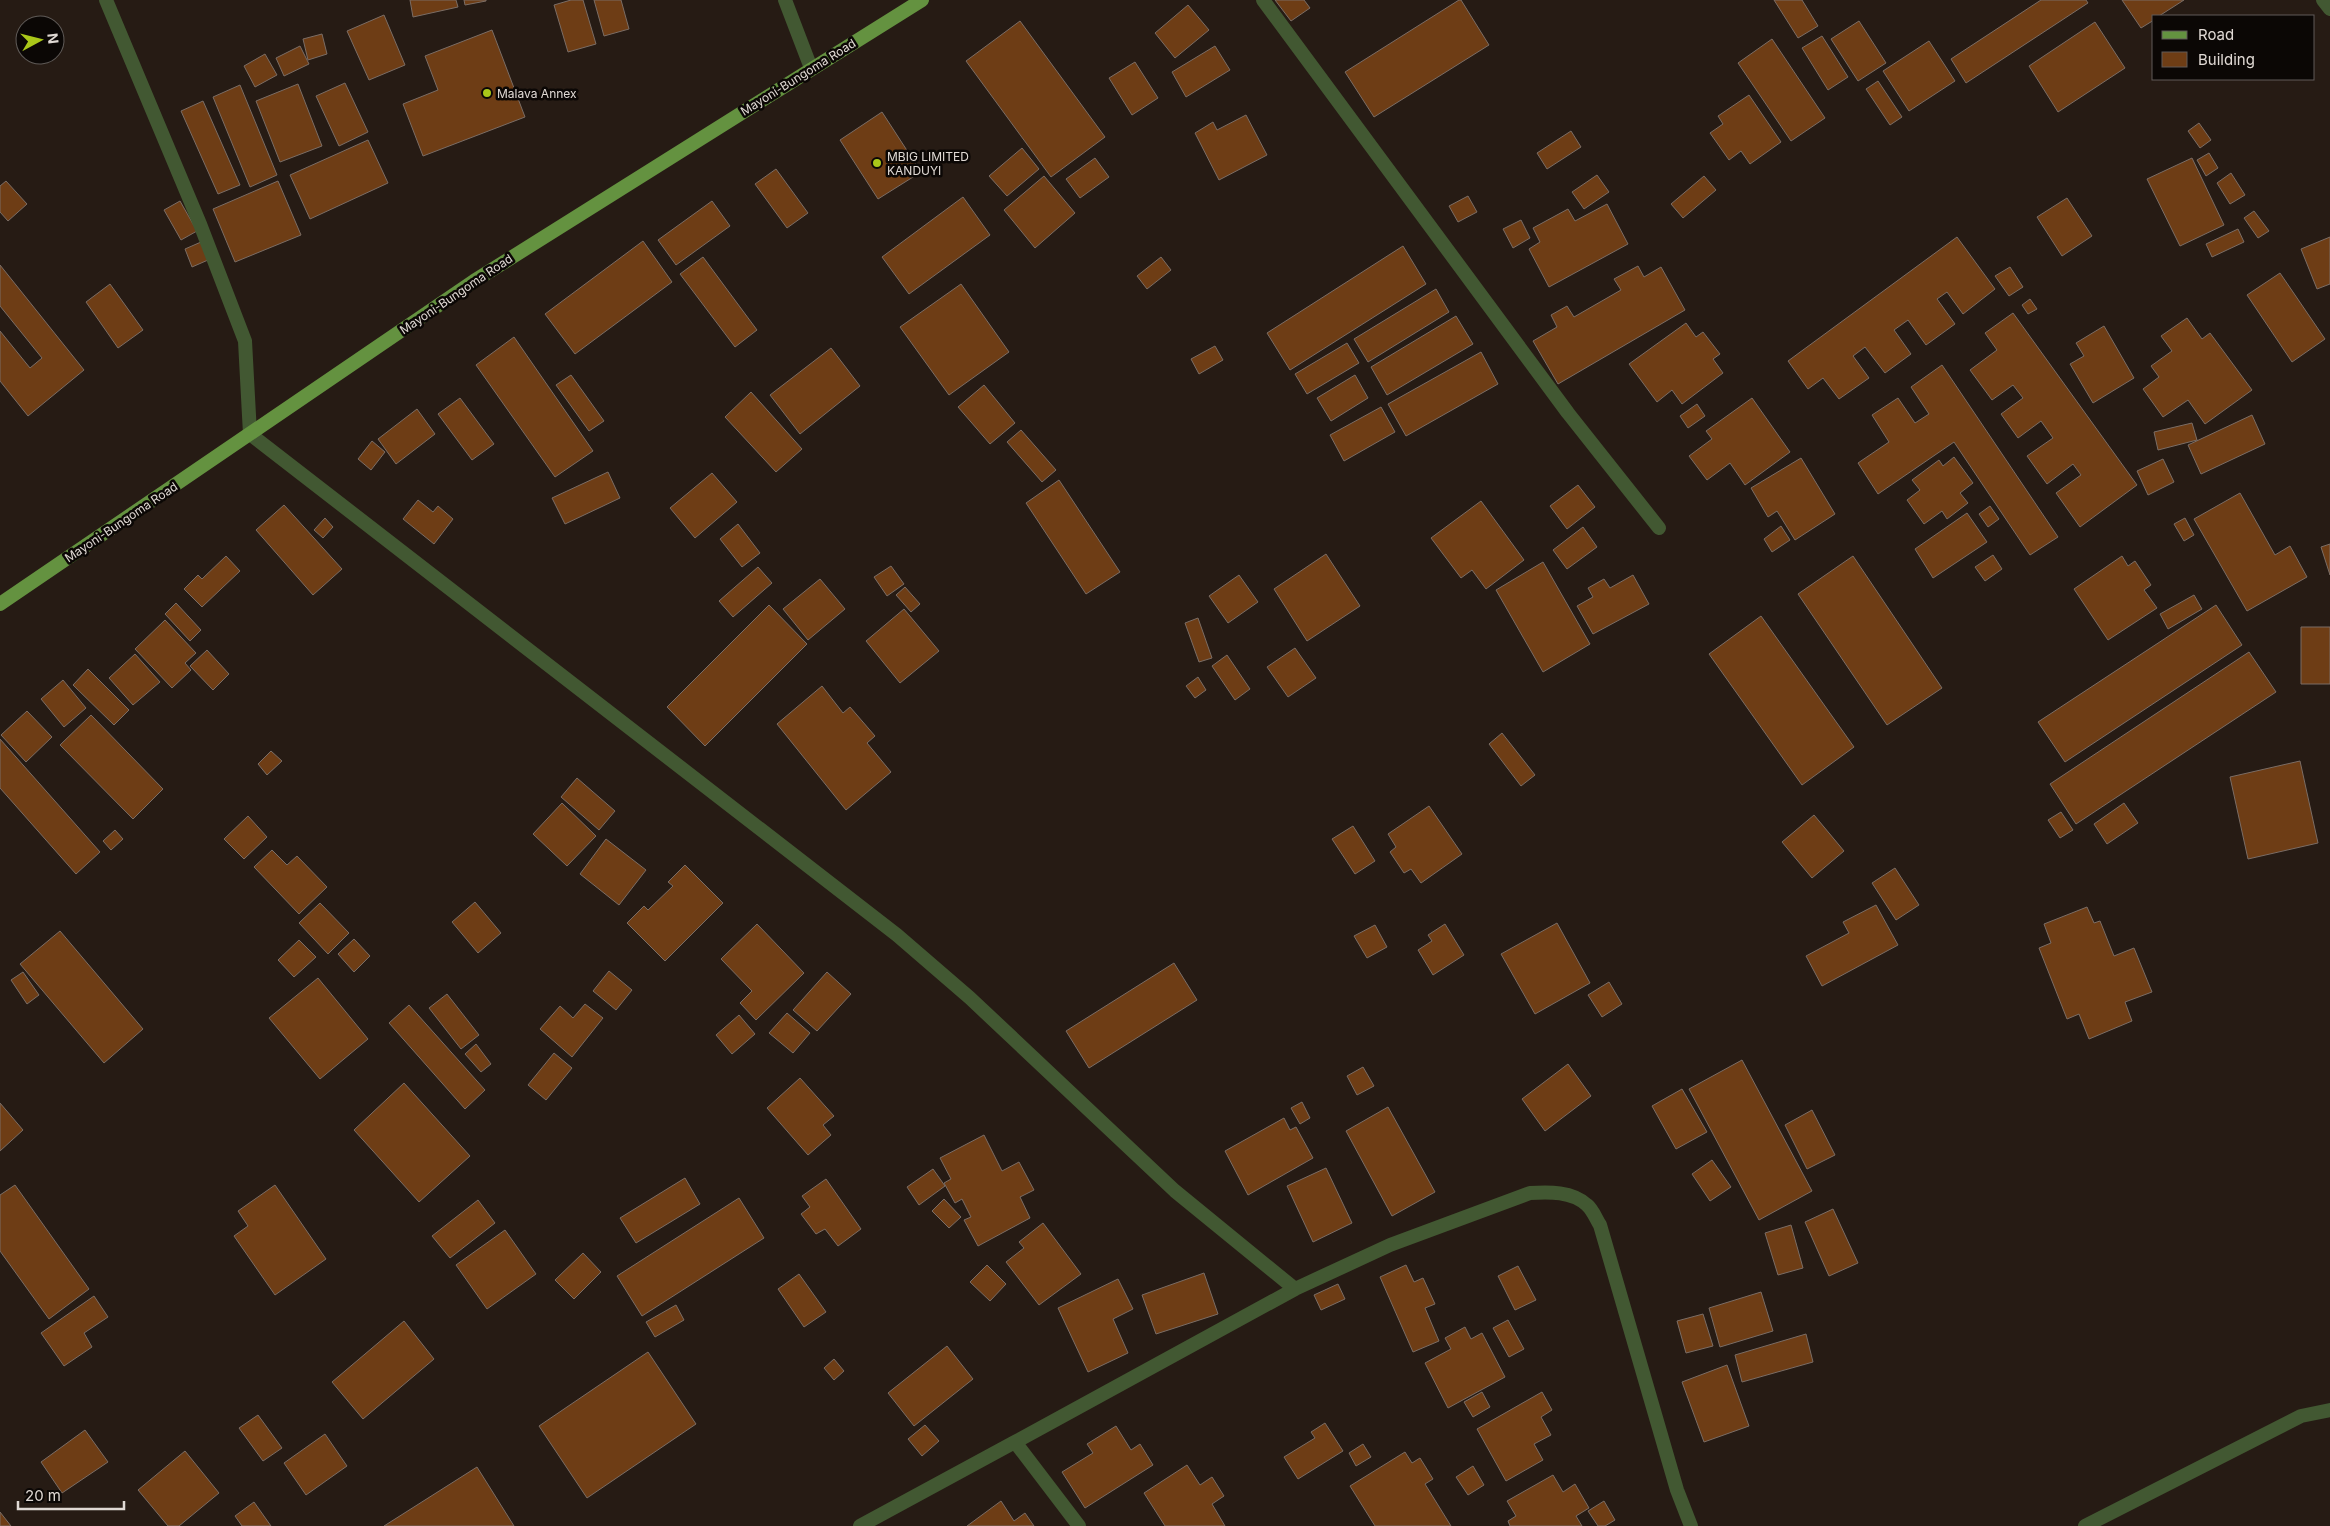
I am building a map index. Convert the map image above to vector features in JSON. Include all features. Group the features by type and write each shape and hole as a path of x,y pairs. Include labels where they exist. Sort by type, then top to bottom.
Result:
{"main road":[{"name":"Mayoni-Bungoma Road","path":"0,604 474,281 922,0"}],"street":[{"path":"106,0 200,224 245,341 250,434 897,935 970,998 1175,1191 1295,1289"},
{"path":"786,0 811,68"},
{"path":"1263,0 1568,413 1659,528"},
{"path":"2323,0 2330,9"},
{"path":"860,1526 1295,1289 1390,1245 1530,1193 1555,1192 1573,1197 1587,1205 1600,1225 1611,1256 1677,1490 1691,1526"},
{"path":"2085,1526 2301,1416 2330,1410"},
{"path":"1015,1442 1079,1526"}],"building":[{"path":"410,0 456,0 458,7 413,17"},
{"path":"464,0 486,0 486,1 465,5"},
{"path":"571,0 583,0 596,44 568,52 554,5"},
{"path":"594,0 621,0 629,29 604,36"},
{"path":"1275,0 1304,0 1310,8 1291,21"},
{"path":"1461,0 1489,45 1374,117 1345,72"},
{"path":"1774,0 1802,0 1818,26 1798,38"},
{"path":"2041,0 2086,0 2088,3 1966,83 1951,59"},
{"path":"2122,0 2184,0 2161,15 2152,15 2152,21 2141,28"},
{"path":"1188,5 1209,30 1175,58 1155,33"},
{"path":"384,15 405,65 369,80 347,31"},
{"path":"1020,21 1105,137 1051,177 966,61"},
{"path":"1859,21 1886,63 1858,81 1831,39"},
{"path":"2095,22 2125,68 2058,112 2029,66"},
{"path":"492,30 525,117 423,156 403,104 438,90 425,56"},
{"path":"322,34 327,54 308,60 303,39"},
{"path":"1822,36 1848,77 1828,90 1802,48"},
{"path":"1772,39 1825,118 1791,141 1738,63"},
{"path":"1929,41 1955,81 1909,111 1883,71"},
{"path":"300,46 309,64 284,76 276,58"},
{"path":"1215,46 1230,70 1186,97 1172,72"},
{"path":"265,54 277,75 255,87 244,66"},
{"path":"1135,62 1158,98 1132,115 1109,78"},
{"path":"1878,81 1902,117 1890,125 1866,89"},
{"path":"345,83 368,132 339,146 316,96"},
{"path":"298,84 322,146 280,162 256,101"},
{"path":"240,85 277,175 250,187 213,97"},
{"path":"1749,95 1781,142 1750,164 1741,151 1729,160 1710,133 1723,124 1718,116"},
{"path":"203,101 240,185 218,194 181,111"},
{"path":"882,112 921,172 878,199 840,140"},
{"path":"1246,115 1267,155 1219,180 1195,133 1213,122 1217,130"},
{"path":"2199,123 2211,140 2200,148 2188,131"},
{"path":"1571,131 1581,147 1547,169 1537,153"},
{"path":"368,140 388,183 310,219 290,175"},
{"path":"1022,148 1039,169 1007,196 989,176"},
{"path":"2209,153 2218,168 2206,176 2197,160"},
{"path":"1095,158 1109,177 1080,198 1066,179"},
{"path":"2192,158 2224,225 2180,246 2147,179"},
{"path":"776,169 808,213 787,228 755,184"},
{"path":"2231,173 2245,195 2230,204 2217,183"},
{"path":"1597,175 1609,192 1584,209 1572,192"},
{"path":"1044,176 1075,213 1035,248 1004,210"},
{"path":"1704,176 1716,190 1683,218 1671,204"},
{"path":"6,181 27,204 8,221 0,212 0,186"},
{"path":"278,181 301,235 235,262 213,209"},
{"path":"1468,196 1477,212 1458,222 1449,206"},
{"path":"963,197 990,235 909,294 882,257"},
{"path":"2067,198 2092,236 2062,256 2037,217"},
{"path":"180,201 197,231 181,240 164,210"},
{"path":"712,201 730,226 676,265 658,240"},
{"path":"1607,204 1628,244 1549,287 1529,249 1540,242 1533,228 1568,209 1575,221"},
{"path":"2254,211 2269,231 2258,238 2244,218"},
{"path":"1521,220 1530,238 1513,248 1503,229"},
{"path":"2238,229 2244,242 2212,257 2206,244"},
{"path":"1957,237 1995,289 1963,314 1947,292 1937,299 1955,324 1926,345 1908,320 1894,330 1911,354 1885,373 1865,347 1853,356 1869,378 1839,399 1823,378 1808,389 1788,361"},
{"path":"2330,237 2330,284 2317,289 2301,249"},
{"path":"643,241 672,282 575,354 545,314"},
{"path":"201,242 208,260 192,267 185,249"},
{"path":"1403,246 1426,284 1290,370 1267,333"},
{"path":"703,257 757,330 735,347 680,274"},
{"path":"1161,257 1171,270 1147,289 1137,276"},
{"path":"0,265 84,370 28,416 0,381 0,331 30,368 42,358 0,306"},
{"path":"1638,266 1644,277 1661,267 1685,310 1558,384 1533,341 1557,327 1551,315 1567,306 1574,317 1621,290 1614,279"},
{"path":"2010,267 2023,287 2009,296 1995,276"},
{"path":"2280,273 2325,339 2292,362 2247,295"},
{"path":"110,284 143,330 118,348 86,302"},
{"path":"961,284 1009,352 949,395 900,327"},
{"path":"1436,289 1449,312 1368,362 1354,339"},
{"path":"2030,299 2037,309 2028,314 2022,305"},
{"path":"2013,313 2137,485 2080,527 2056,493 2081,475 2073,464 2047,484 2027,456 2053,438 2041,421 2018,438 2001,414 2023,398 2013,385 1992,400 1970,370 1997,350 1985,333"},
{"path":"1456,316 1473,344 1387,395 1371,367"},
{"path":"2187,318 2202,339 2210,333 2252,390 2205,424 2188,400 2163,417 2143,389 2159,377 2151,366 2172,351 2161,336"},
{"path":"1686,323 1696,337 1703,332 1720,354 1713,359 1723,373 1682,404 1672,390 1657,402 1629,364"},
{"path":"2104,326 2134,378 2093,403 2070,364 2084,356 2076,343"},
{"path":"514,337 593,451 555,477 476,365"},
{"path":"1347,343 1359,363 1307,394 1295,374"},
{"path":"1215,346 1223,360 1199,374 1191,359"},
{"path":"831,348 860,386 800,434 770,395"},
{"path":"1481,352 1498,384 1406,436 1388,404"},
{"path":"1942,365 2058,537 2030,555 1954,442 1878,494 1858,463 1889,442 1872,415 1898,398 1915,423 1929,414 1911,387"},
{"path":"571,375 604,421 589,431 556,385"},
{"path":"1355,375 1368,398 1331,421 1317,398"},
{"path":"984,385 1015,423 990,444 958,407"},
{"path":"751,392 802,449 776,472 725,417"},
{"path":"460,398 494,444 472,460 438,414"},
{"path":"1752,398 1790,452 1745,485 1730,463 1707,480 1689,456 1712,439 1706,431"},
{"path":"1697,404 1705,416 1688,428 1680,416"},
{"path":"1381,407 1395,432 1344,461 1330,435"},
{"path":"417,409 435,434 396,464 378,439"},
{"path":"2252,415 2265,444 2201,474 2188,445"},
{"path":"2192,423 2197,440 2158,450 2154,432"},
{"path":"1021,430 1056,470 1042,482 1007,442"},
{"path":"372,441 385,452 371,470 358,459"},
{"path":"1954,457 1973,483 1960,493 1968,503 1947,519 1942,511 1924,524 1907,500 1920,490 1912,480 1939,460 1943,466"},
{"path":"1801,458 1835,514 1795,540 1777,511 1768,517 1751,488"},
{"path":"2163,459 2174,482 2148,495 2137,471"},
{"path":"608,472 620,498 565,524 552,498"},
{"path":"712,473 737,502 695,538 670,508"},
{"path":"1059,480 1120,572 1086,594 1026,503"},
{"path":"1578,485 1595,507 1567,529 1550,506"},
{"path":"2240,493 2275,555 2290,546 2307,577 2247,611 2194,519"},
{"path":"418,500 433,512 438,506 453,519 434,544 403,519"},
{"path":"1481,501 1524,560 1486,589 1472,570 1461,578 1431,538"},
{"path":"284,505 342,569 313,595 256,530"},
{"path":"1990,506 1999,519 1988,527 1979,514"},
{"path":"1967,513 1987,542 1933,578 1915,549"},
{"path":"325,518 333,527 323,538 314,530"},
{"path":"2185,518 2194,535 2184,541 2174,524"},
{"path":"738,524 760,553 742,567 720,539"},
{"path":"1781,526 1790,540 1772,552 1764,539"},
{"path":"1583,527 1597,547 1567,569 1553,550"},
{"path":"2330,544 2330,575 2321,547"},
{"path":"1326,554 1360,606 1307,641 1274,589"},
{"path":"1993,555 2002,569 1985,581 1975,567"},
{"path":"226,556 240,571 202,607 184,589 198,575 202,579"},
{"path":"1853,556 1942,688 1887,725 1798,594"},
{"path":"2122,556 2128,566 2135,561 2151,585 2144,590 2157,608 2108,640 2074,589"},
{"path":"1543,562 1590,644 1543,672 1496,590"},
{"path":"891,566 904,584 887,596 874,577"},
{"path":"758,567 772,583 733,617 719,601"},
{"path":"1239,575 1258,602 1228,623 1209,596"},
{"path":"1633,575 1649,604 1593,634 1577,606 1593,597 1588,588 1604,579 1610,588"},
{"path":"820,579 845,609 808,640 783,609"},
{"path":"905,587 920,604 911,612 896,595"},
{"path":"2194,595 2202,609 2168,629 2160,614"},
{"path":"176,603 201,630 190,641 165,614"},
{"path":"769,605 807,644 705,746 667,707"},
{"path":"2216,605 2242,645 2065,762 2038,722"},
{"path":"904,609 939,651 900,683 866,641"},
{"path":"1761,616 1854,747 1802,785 1709,654"},
{"path":"1198,618 1212,658 1199,662 1185,623"},
{"path":"165,620 196,653 185,663 191,670 172,688 135,649"},
{"path":"2301,627 2330,627 2330,684 2301,684"},
{"path":"1295,648 1316,678 1288,697 1267,667"},
{"path":"207,650 229,674 213,690 190,666"},
{"path":"2249,652 2276,692 2076,824 2050,784"},
{"path":"135,654 160,682 133,705 109,678"},
{"path":"1227,655 1250,689 1235,700 1212,666"},
{"path":"88,669 129,710 114,725 73,685"},
{"path":"1198,677 1206,690 1195,698 1186,686"},
{"path":"63,680 86,708 64,727 41,699"},
{"path":"822,686 843,713 850,707 875,736 867,743 891,772 846,810 777,724"},
{"path":"27,711 52,737 26,762 1,735"},
{"path":"91,715 163,789 133,819 60,745"},
{"path":"1502,733 1535,775 1521,786 1489,744"},
{"path":"0,739 100,852 76,874 0,788"},
{"path":"271,751 282,761 267,775 258,764"},
{"path":"2300,761 2318,843 2248,859 2230,777"},
{"path":"577,778 615,811 599,830 561,797"},
{"path":"562,803 596,836 567,866 533,834"},
{"path":"2124,803 2138,823 2107,844 2094,824"},
{"path":"1429,806 1462,854 1421,883 1411,869 1404,873 1390,852 1396,847 1388,834"},
{"path":"2061,812 2073,830 2060,838 2048,820"},
{"path":"1814,815 1844,851 1812,878 1782,842"},
{"path":"248,816 267,837 244,859 224,839"},
{"path":"1353,826 1375,861 1355,874 1332,839"},
{"path":"115,830 123,839 111,850 103,841"},
{"path":"606,839 646,870 619,905 580,874"},
{"path":"272,850 287,865 297,856 327,887 299,914 254,867"},
{"path":"685,865 723,903 665,961 627,923 644,906 648,910 673,886 668,882"},
{"path":"1895,868 1919,905 1896,920 1872,883"},
{"path":"475,902 501,933 478,953 452,922"},
{"path":"320,903 349,933 328,954 299,923"},
{"path":"1876,905 1898,945 1822,986 1806,956 1849,933 1843,922"},
{"path":"2087,907 2094,923 2100,921 2114,956 2134,948 2152,992 2125,1002 2132,1021 2089,1039 2079,1014 2067,1019 2039,948 2051,943 2044,924"},
{"path":"1557,923 1590,983 1535,1014 1501,954"},
{"path":"757,924 804,973 756,1020 740,1003 752,991 721,959"},
{"path":"1445,924 1464,955 1433,975 1418,950 1432,941 1428,935"},
{"path":"1375,925 1387,947 1367,958 1354,936"},
{"path":"60,931 143,1029 104,1063 20,964"},
{"path":"354,939 370,956 354,972 338,954"},
{"path":"299,940 316,957 294,977 278,960"},
{"path":"1174,963 1197,1000 1089,1068 1066,1031"},
{"path":"609,971 632,990 616,1010 593,991"},
{"path":"23,972 39,995 27,1004 11,980"},
{"path":"827,972 851,994 817,1031 793,1010"},
{"path":"318,978 368,1039 320,1079 269,1018"},
{"path":"1609,982 1622,1004 1602,1017 1588,995"},
{"path":"447,994 479,1035 461,1049 429,1008"},
{"path":"585,1004 603,1018 572,1057 540,1029 560,1006 573,1018"},
{"path":"409,1005 485,1090 465,1109 389,1023"},
{"path":"787,1013 810,1033 793,1053 769,1033"},
{"path":"739,1015 755,1034 732,1054 716,1035"},
{"path":"476,1044 491,1064 481,1072 465,1054"},
{"path":"554,1053 572,1068 546,1100 528,1085"},
{"path":"1742,1060 1812,1191 1759,1220 1689,1089"},
{"path":"1568,1064 1591,1096 1545,1131 1522,1099"},
{"path":"1363,1067 1374,1086 1357,1095 1347,1076"},
{"path":"800,1078 834,1116 823,1125 831,1135 808,1155 767,1108"},
{"path":"404,1083 470,1156 419,1202 354,1130"},
{"path":"1682,1089 1707,1132 1676,1149 1652,1106"},
{"path":"1302,1102 1310,1118 1300,1124 1291,1108"},
{"path":"0,1103 23,1130 0,1151"},
{"path":"1388,1107 1435,1192 1392,1216 1346,1131"},
{"path":"1812,1110 1835,1155 1807,1169 1785,1125"},
{"path":"1284,1118 1290,1130 1296,1127 1313,1158 1248,1195 1225,1151"},
{"path":"984,1135 1002,1171 1019,1162 1034,1190 1020,1197 1030,1218 978,1246 964,1220 971,1217 962,1199 955,1203 944,1183 951,1179 940,1158"},
{"path":"1712,1160 1731,1187 1710,1201 1692,1174"},
{"path":"1326,1168 1352,1223 1313,1242 1287,1186"},
{"path":"933,1169 945,1186 919,1205 907,1187"},
{"path":"685,1178 700,1204 636,1243 620,1218"},
{"path":"826,1179 861,1229 838,1246 825,1229 816,1234 801,1214 810,1207 802,1196"},
{"path":"15,1185 89,1289 49,1319 0,1251 0,1195"},
{"path":"275,1185 326,1259 275,1295 234,1236 248,1226 238,1211"},
{"path":"739,1198 764,1238 642,1316 617,1276"},
{"path":"944,1199 961,1217 949,1228 932,1211"},
{"path":"478,1200 495,1223 450,1258 432,1236"},
{"path":"1833,1209 1858,1263 1829,1276 1805,1222"},
{"path":"1043,1223 1081,1274 1039,1305 1006,1262 1024,1248 1019,1242"},
{"path":"1791,1225 1803,1268 1778,1275 1765,1233"},
{"path":"505,1230 536,1274 487,1309 456,1265"},
{"path":"583,1253 601,1272 574,1299 555,1280"},
{"path":"987,1265 1006,1284 990,1301 970,1282"},
{"path":"1406,1265 1414,1282 1423,1278 1435,1304 1425,1308 1439,1341 1413,1352 1380,1277"},
{"path":"1518,1266 1536,1300 1515,1310 1498,1276"},
{"path":"1204,1273 1218,1314 1156,1334 1142,1295"},
{"path":"799,1274 826,1312 804,1327 778,1289"},
{"path":"1118,1279 1133,1309 1113,1319 1128,1353 1088,1372 1058,1308"},
{"path":"1338,1284 1345,1299 1321,1310 1314,1295"},
{"path":"1761,1292 1773,1331 1720,1347 1709,1308"},
{"path":"94,1296 108,1317 84,1333 92,1347 64,1366 41,1333"},
{"path":"676,1305 684,1320 655,1337 646,1322"},
{"path":"1703,1314 1713,1346 1686,1353 1677,1321"},
{"path":"1508,1320 1524,1349 1509,1357 1493,1328"},
{"path":"404,1321 434,1359 363,1419 332,1382"},
{"path":"1465,1327 1471,1339 1482,1333 1505,1377 1448,1408 1425,1363 1451,1349 1445,1338"},
{"path":"1806,1334 1813,1362 1742,1382 1735,1355"},
{"path":"947,1346 973,1379 914,1426 888,1393"},
{"path":"648,1352 696,1424 587,1498 539,1426"},
{"path":"834,1359 844,1371 834,1380 824,1368"},
{"path":"1727,1365 1749,1426 1704,1442 1682,1382"},
{"path":"1482,1392 1490,1407 1473,1417 1464,1402"},
{"path":"1542,1392 1552,1410 1541,1417 1551,1435 1534,1444 1543,1460 1506,1481 1477,1429"},
{"path":"258,1415 282,1448 263,1461 239,1428"},
{"path":"1325,1423 1343,1451 1298,1479 1284,1457 1315,1438 1311,1432"},
{"path":"925,1425 939,1441 922,1456 908,1439"},
{"path":"1116,1426 1131,1450 1140,1444 1153,1465 1085,1508 1062,1472 1093,1453 1087,1444"},
{"path":"85,1430 108,1462 62,1493 41,1462"},
{"path":"325,1434 347,1466 306,1495 284,1463"},
{"path":"1363,1444 1371,1457 1356,1466 1349,1453"},
{"path":"185,1451 219,1493 179,1526 168,1526 138,1490"},
{"path":"1405,1452 1412,1463 1420,1458 1433,1479 1425,1484 1451,1526 1375,1526 1350,1486"},
{"path":"1187,1465 1200,1485 1212,1477 1224,1496 1212,1504 1225,1526 1165,1526 1144,1493"},
{"path":"1473,1466 1484,1485 1468,1495 1456,1477"},
{"path":"477,1467 514,1526 384,1526"},
{"path":"1553,1475 1563,1492 1575,1484 1589,1508 1576,1516 1582,1526 1510,1526 1508,1521 1516,1516 1507,1501"},
{"path":"1001,1501 1014,1521 1025,1513 1034,1526 967,1526"},
{"path":"1604,1501 1615,1520 1605,1526 1598,1526 1588,1511"},
{"path":"254,1502 271,1526 242,1526 235,1516"},
{"path":"0,1512 11,1526 0,1526"}],"place":[{"name":"Malava Annex","path":"487,93"},
{"name":"MBIG LIMITED KANDUYI","path":"877,163"}]}
